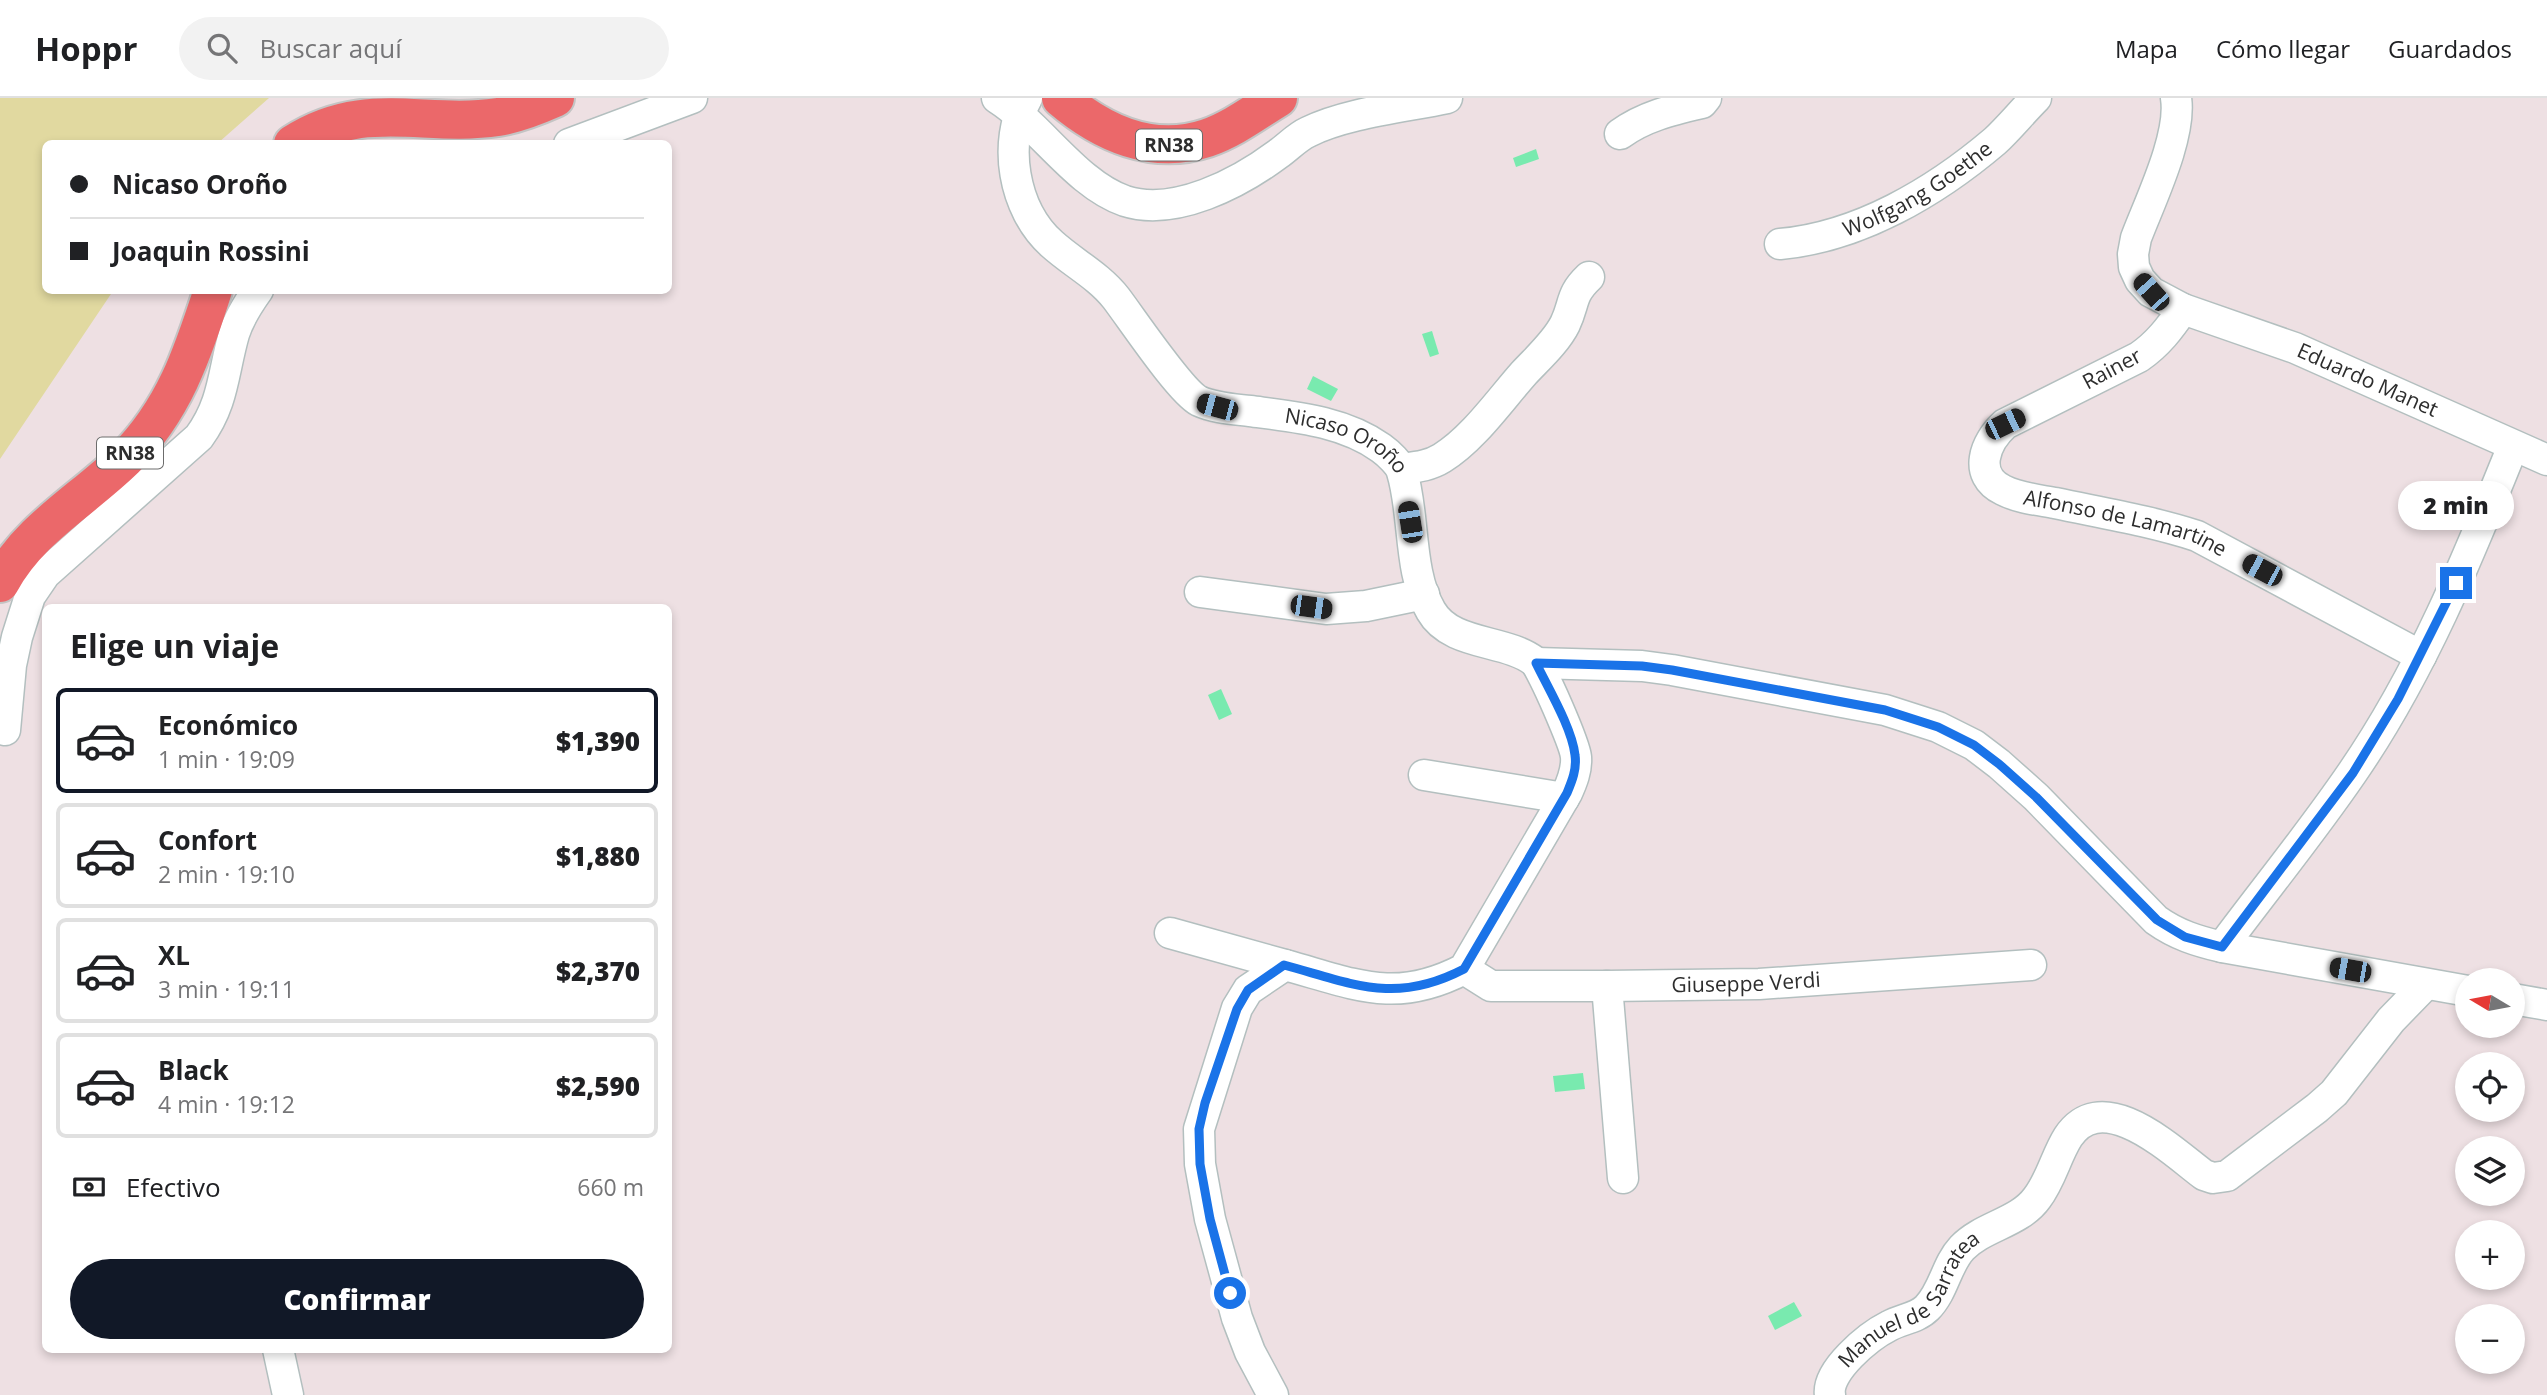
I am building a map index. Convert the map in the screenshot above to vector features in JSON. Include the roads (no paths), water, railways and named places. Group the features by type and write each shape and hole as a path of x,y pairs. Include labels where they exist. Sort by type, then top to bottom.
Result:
{"main road":[{"path":"300,140 320,128 352,118 497,117 520,112 555,98"},
{"name":"RN38","path":"1061,98 1078,112 1113,133 1142,142 1168,145 1209,137 1237,124 1278,98"},
{"name":"RN38","path":"0,583 23,547 124,460 166,409 194,351 212,294"}],"street":[{"path":"580,140 692,98"},
{"path":"1014,103 1082,174 1103,190 1125,200 1146,205 1178,202 1233,184 1278,155 1305,133 1330,123 1447,98"},
{"path":"1620,134 1646,119 1702,103 1706,98"},
{"name":"Wolfgang Goethe","path":"1780,244 1848,229 1888,212 1931,188 1997,139 2036,98"},
{"path":"2176,98 2178,113 2174,136 2136,238 2133,254 2134,267 2151,292 2183,309"},
{"name":"Nicaso Oroño","path":"1014,103 1013,162 1020,189 1038,228 1051,243 1106,286 1192,398 1217,407 1305,418 1328,424 1361,436 1383,450 1402,469 1424,594 1431,613 1447,627 1461,634 1521,654 1536,663"},
{"path":"1402,469 1426,466 1463,442 1552,342 1565,323 1578,287 1589,277"},
{"path":"0,729 5,730 11,665 30,596 45,574 199,438 218,406 234,333 241,314 255,294"},
{"name":"Eduardo Manet","path":"2183,309 2295,348 2547,460"},
{"name":"Rainer","path":"1984,467 1986,451 1993,435 2005,424 2153,348 2183,309"},
{"path":"2222,947 2353,773 2398,699 2468,558 2513,446"},
{"name":"Alfonso de Lamartine","path":"1984,467 1991,480 2002,490 2197,536 2421,656"},
{"path":"1200,592 1326,608 1366,606 1424,594"},
{"path":"1170,933 1358,985 1401,990 1443,980 1464,969 1564,798 1574,776 1576,757 1572,740 1536,663 1642,666 1885,710 1938,727 1974,745 1999,764 2036,797 2157,920 2185,937 2222,947 2455,989"},
{"path":"1424,775 1564,798"},
{"path":"1273,1395 1250,1352 1234,1306 1210,1219 1200,1164 1199,1129 1205,1103 1237,1009 1248,990 1284,965"},
{"name":"Giuseppe Verdi","path":"1464,969 1491,986 1607,986 1759,984 2031,965"},
{"name":"Manuel de Sarratea","path":"1830,1395 1834,1374 1870,1338 1889,1326 1924,1311 1933,1303 1962,1247 2007,1222 2035,1201 2069,1135 2079,1125 2109,1116 2140,1127 2204,1175 2213,1178 2227,1176 2334,1093 2391,1020 2426,984"},
{"path":"1607,986 1623,1178"},
{"path":"2525,1001 2547,1005"},
{"path":"279,1353 288,1395"}]}
